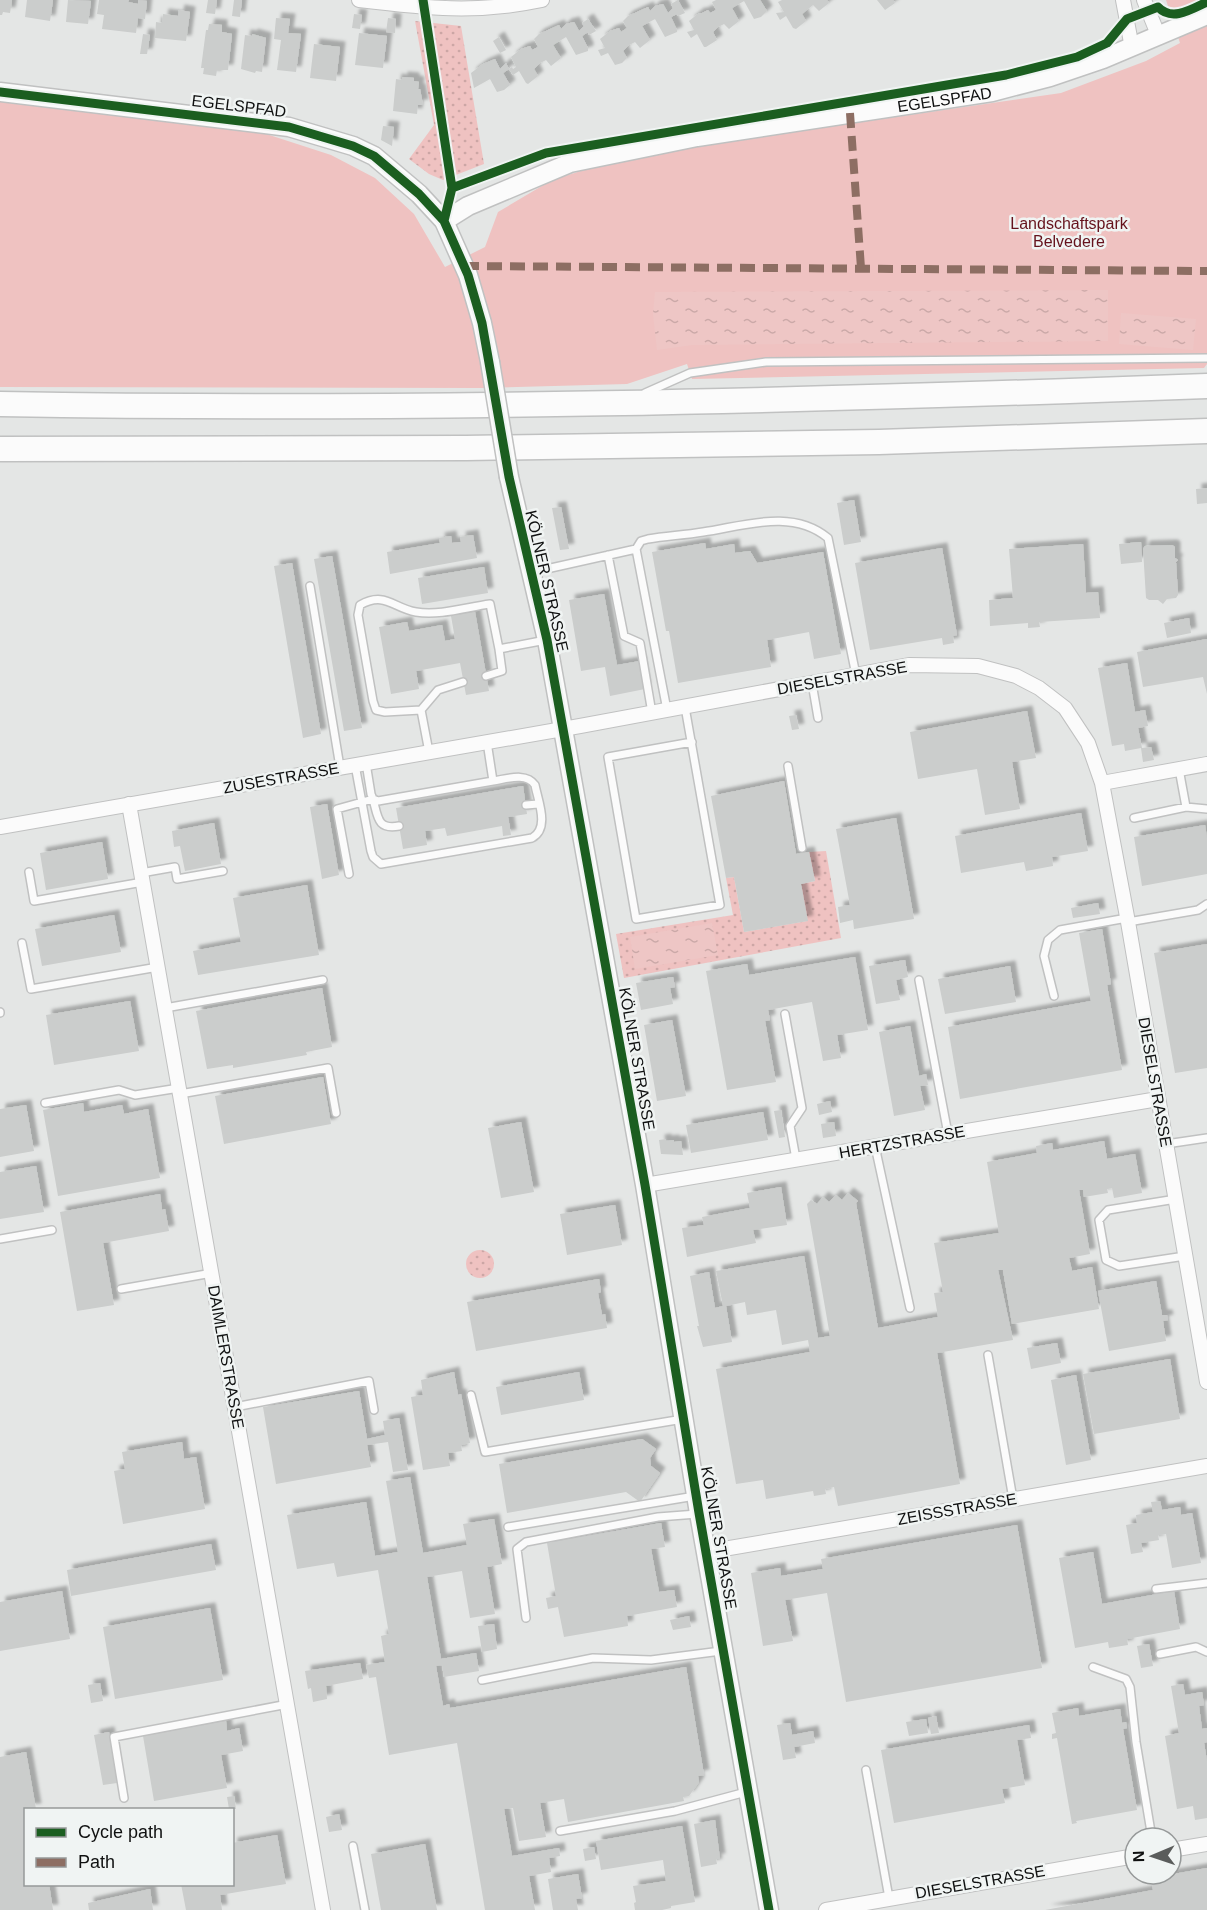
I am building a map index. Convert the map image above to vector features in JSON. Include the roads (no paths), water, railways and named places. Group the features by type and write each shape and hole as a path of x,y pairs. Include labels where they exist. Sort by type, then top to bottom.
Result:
{"highway":[{"path":"0,404 465,405 880,398 1207,386"},
{"path":"0,449 466,448 831,442 1207,431"}],"street":[{"path":"359,0 451,9 482,9 542,0"},
{"path":"1123,0 1132,48"},
{"path":"1144,0 1159,37"},
{"name":"EGELSPFAD","path":"0,92 289,127 320,134 374,156 419,194 444,221 468,206 570,163 697,137 992,92 1050,77 1132,48 1207,15"},
{"name":"KÖLNER STRASSE","path":"444,221 468,275 482,323 508,477 547,640 645,1185 769,1910"},
{"name":"DIESELSTRASSE","path":"563,729 909,665 978,666 1016,676 1039,688 1065,708 1088,743 1102,783 1128,920 1207,1382"},
{"name":"ZUSESTRASSE","path":"0,827 563,729"},
{"path":"1102,783 1207,764"},
{"name":"DAIMLERSTRASSE","path":"129,804 323,1910"},
{"name":"HERTZSTRASSE","path":"645,1185 1158,1099"},
{"name":"ZEISSSTRASSE","path":"706,1552 1207,1466"},
{"path":"1183,1848 1207,1844"},
{"name":"DIESELSTRASSE","path":"826,1910 1123,1858"}],"lane":[{"path":"625,402 690,373 766,362 1207,357"},
{"path":"667,711 636,549 641,541 648,538 782,521 818,530 828,538 856,675"},
{"path":"530,572 636,549"},
{"path":"608,555 624,636 640,643 652,713"},
{"path":"310,586 340,767"},
{"path":"463,682 438,690 421,710 385,712 376,710 358,615 360,605 367,601 385,599 414,612 430,613 490,604 502,671 486,676"},
{"path":"499,649 547,640"},
{"path":"812,683 818,717"},
{"path":"685,707 692,742 720,905 636,919 608,757 692,742"},
{"path":"421,710 429,752"},
{"path":"487,742 493,781"},
{"path":"360,764 374,798 381,824 390,828 399,826"},
{"path":"349,874 338,809 361,801 374,798 378,801 524,777 535,785 542,829 532,838 385,864 375,860 371,851 361,801 360,764"},
{"path":"788,766 802,848"},
{"path":"1179,769 1186,807"},
{"path":"526,806 538,804"},
{"path":"1134,818 1186,807 1207,809"},
{"path":"29,872 34,901 142,877 175,867 177,879 223,871"},
{"path":"1054,996 1044,956 1048,940 1060,930 1198,910 1207,904"},
{"path":"22,943 31,989 158,967"},
{"path":"165,1008 323,980"},
{"path":"919,980 948,1134"},
{"path":"785,1014 802,1108 790,1126 796,1160"},
{"path":"45,1102 119,1090 135,1095 180,1091 328,1068 336,1113"},
{"path":"1166,1144 1207,1138"},
{"path":"875,1146 910,1308"},
{"path":"1176,1199 1108,1210 1099,1220 1102,1244 1106,1260 1119,1266 1185,1256"},
{"path":"0,1239 52,1230"},
{"path":"121,1289 212,1273"},
{"path":"988,1354 1013,1500"},
{"path":"235,1407 369,1381 375,1410"},
{"path":"471,1395 485,1452 684,1419"},
{"path":"508,1527 698,1504"},
{"path":"526,1618 517,1549 520,1545 658,1517 698,1504"},
{"path":"1155,1589 1207,1583"},
{"path":"1160,1654 1196,1647 1207,1652"},
{"path":"482,1680 592,1658 651,1660 723,1651"},
{"path":"1093,1667 1126,1679 1130,1687 1137,1753 1150,1826"},
{"path":"124,1798 114,1737 288,1704"},
{"path":"866,1770 889,1898"},
{"path":"560,1831 675,1811 748,1791"},
{"path":"353,1846 365,1910"}],"water":[{"path":"1108,290 1108,341 692,345 657,350 653,314 655,292"},
{"path":"1121,313 1196,319 1193,350 1119,344"},
{"path":"712,923 718,955 635,969 630,937"}],"park label":[{"name":"Landschaftspark Belvedere","path":"1069,232"}]}
